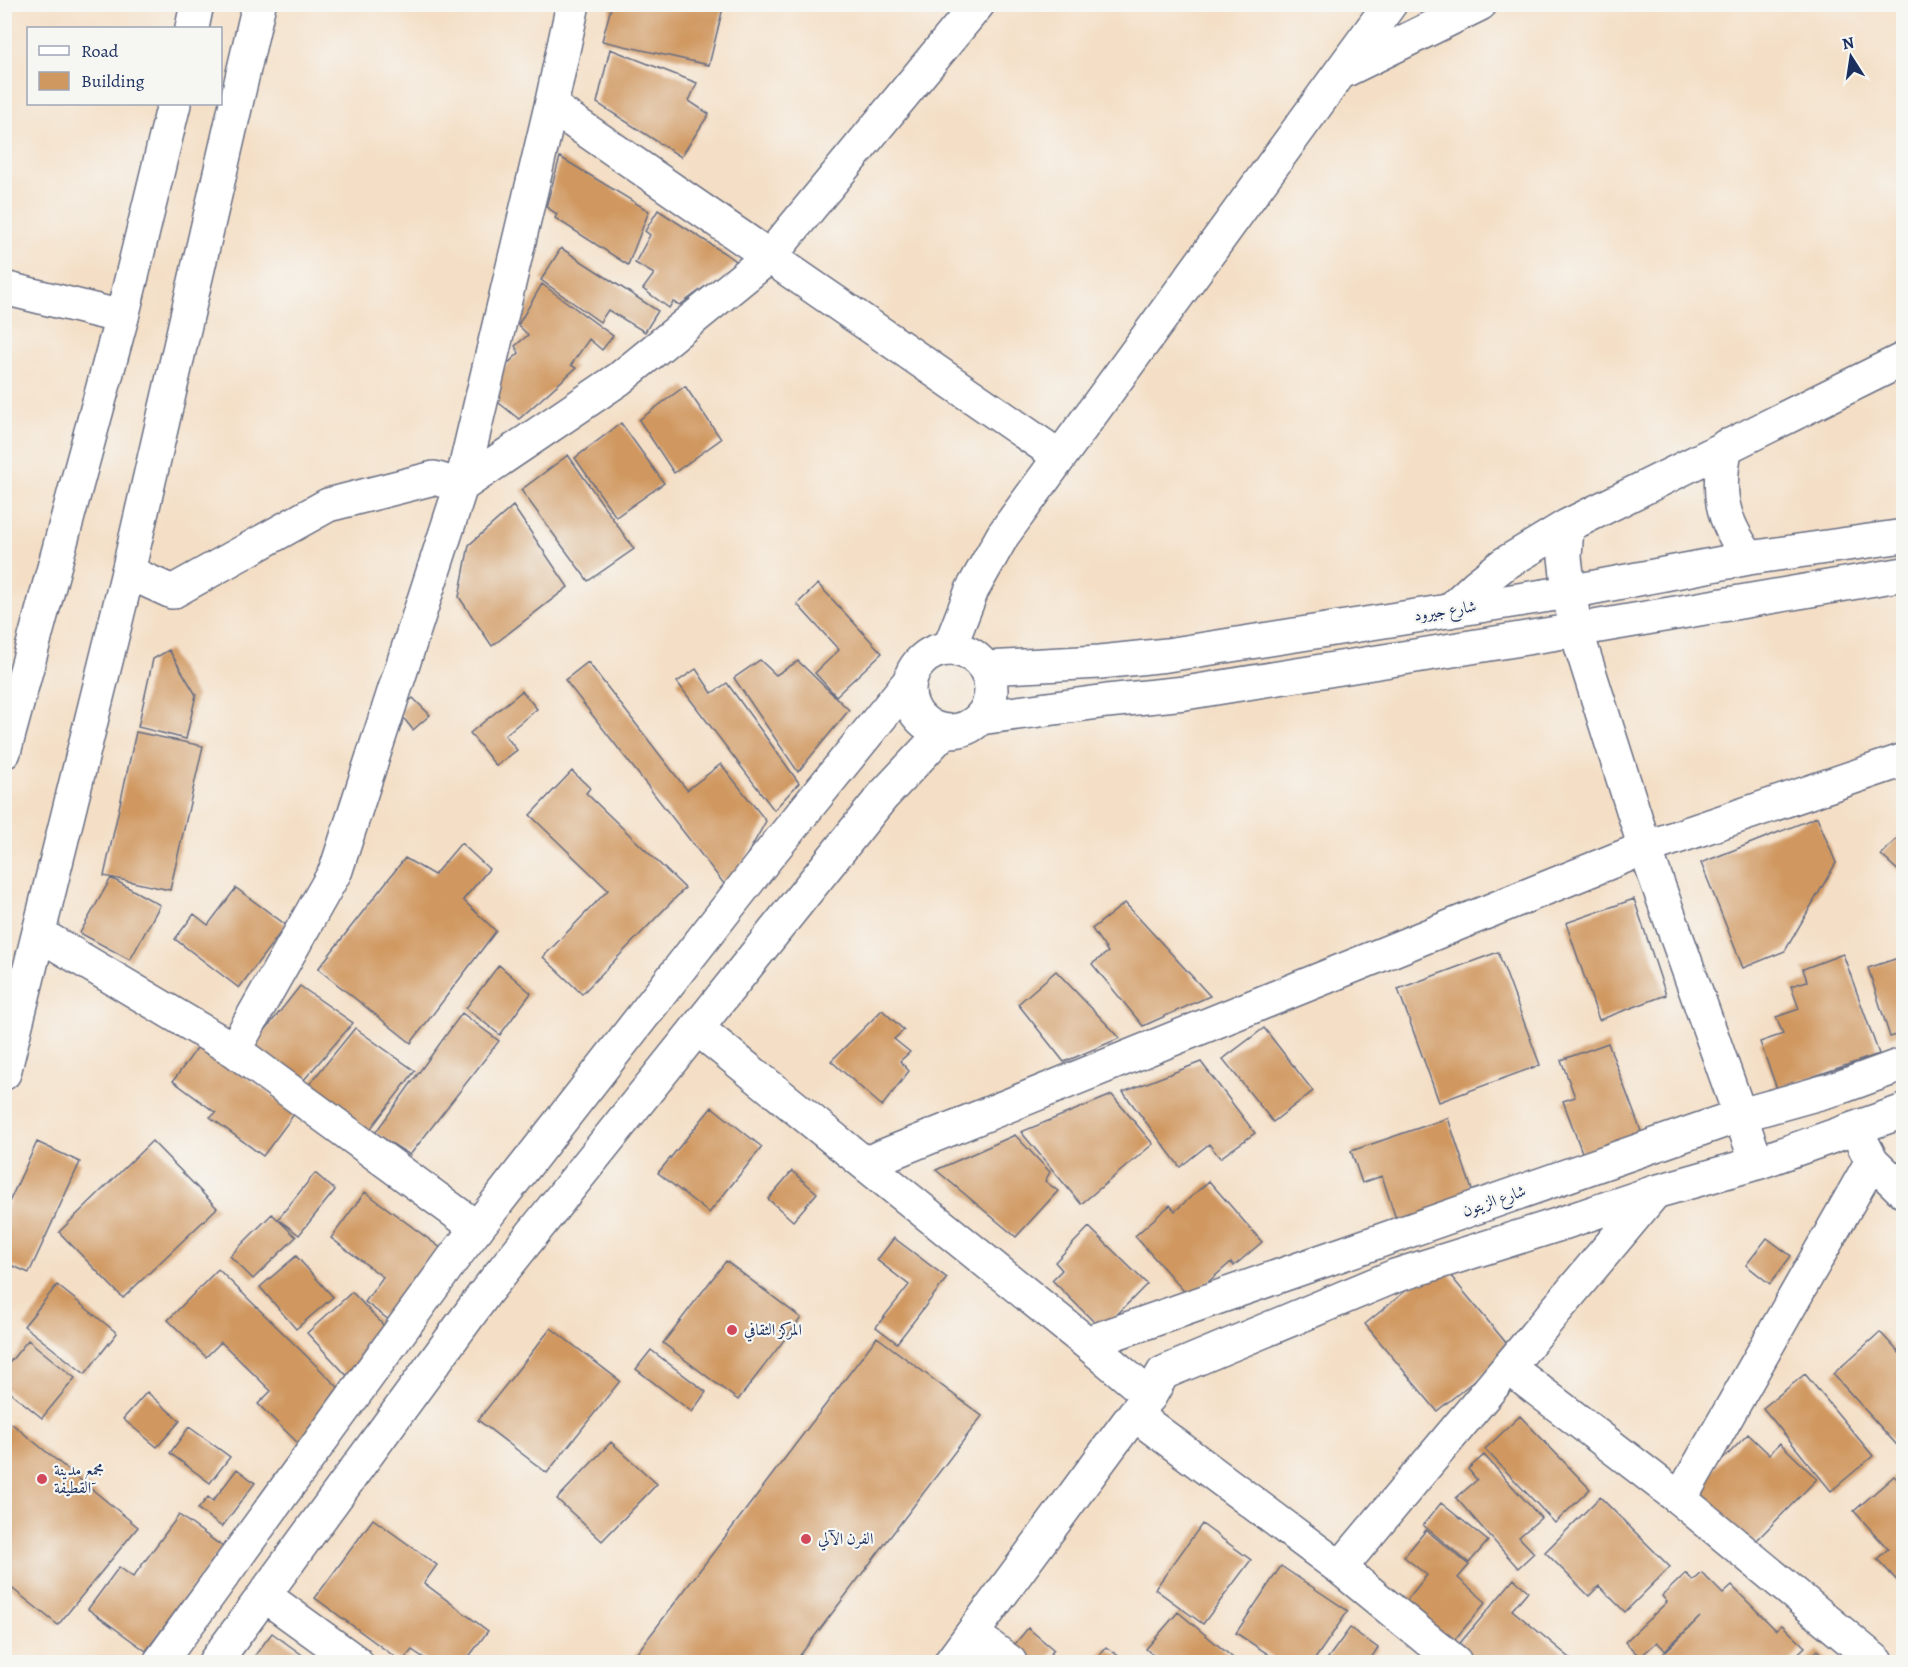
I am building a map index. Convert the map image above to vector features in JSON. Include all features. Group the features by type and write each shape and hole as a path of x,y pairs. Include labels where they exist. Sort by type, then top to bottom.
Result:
{"street":[{"path":"192,27 197,4"},
{"path":"4,1073 128,572 259,4"},
{"path":"234,1050 336,870 461,486 573,4"},
{"path":"461,486 619,379 770,256 978,4"},
{"path":"949,649 960,619 1002,535 1390,4"},
{"path":"1340,73 1480,4"},
{"path":"4,752 122,317 174,105"},
{"path":"551,106 1060,457"},
{"path":"4,288 122,317"},
{"path":"1449,611 1504,564 1567,526 1904,359"},
{"path":"1725,446 1721,469 1721,494 1726,517 1735,538 1749,558"},
{"path":"128,572 172,592 328,505 434,478 461,486"},
{"path":"1567,526 1565,557 1576,630 1645,848 1757,1163"},
{"name":"شارع جيرود","path":"985,668 1089,663 1167,655 1569,592 1749,558 1904,536"},
{"path":"980,718 1185,693 1904,574"},
{"path":"160,1662 445,1270 767,857 909,682 914,669 923,658 936,651 949,649 964,651 976,658 985,668 990,681 991,694 980,718 970,726 944,730 931,727 920,719 912,708 909,682"},
{"path":"215,1662 485,1293 882,798 944,730"},
{"path":"866,1163 1645,848 1904,760"},
{"path":"39,934 234,1050 477,1228"},
{"path":"698,1029 1087,1343 1142,1405 1455,1662"},
{"name":"شارع الزيتون","path":"1087,1343 1741,1115 1840,1087 1904,1064"},
{"path":"1840,1087 1855,1128 1872,1161 1904,1192"},
{"path":"951,1662 1142,1405 1163,1373 1395,1275 1655,1192 1757,1163 1904,1111"},
{"path":"1680,1499 1872,1161"},
{"path":"1340,1568 1655,1192"},
{"path":"1508,1367 1680,1499 1877,1662"},
{"path":"264,1596 356,1662"},
{"path":"973,1634 1010,1662"}],"building":[{"path":"612,4 724,4 709,65 602,41"},
{"path":"610,49 697,83 689,101 709,114 681,157 597,103"},
{"path":"560,157 649,211 628,265 555,218 557,214 546,207"},
{"path":"658,210 738,262 680,305 673,302 669,308 643,289 654,274 635,263 650,235 645,231"},
{"path":"561,248 658,311 645,332 608,310 600,322 541,280"},
{"path":"542,284 613,336 602,350 589,339 571,365 576,368 519,419 494,399 502,369 519,353 515,346 528,335 518,325"},
{"path":"685,386 721,439 674,473 639,420"},
{"path":"621,423 664,483 616,517 575,458"},
{"path":"568,455 634,549 588,581 521,490"},
{"path":"513,506 568,587 492,646 459,597 469,545"},
{"path":"818,584 882,653 836,696 815,673 839,650 797,604"},
{"path":"169,650 196,695 186,739 138,727 153,659"},
{"path":"760,660 776,675 798,661 849,710 798,772 734,678"},
{"path":"588,662 687,790 721,764 766,821 728,889 565,680"},
{"path":"696,669 712,693 727,683 799,783 774,810 677,682"},
{"path":"522,691 537,709 505,735 517,750 496,766 470,733"},
{"path":"413,698 430,715 413,730 398,711"},
{"path":"136,732 203,746 170,890 104,876"},
{"path":"572,771 590,788 586,793 685,888 582,994 543,957 608,890 530,815"},
{"path":"1817,817 1836,863 1785,951 1743,968 1701,863"},
{"path":"1904,831 1904,876 1881,855"},
{"path":"461,843 489,869 463,900 496,931 411,1043 318,969 405,858 434,875"},
{"path":"111,878 160,905 130,960 80,933"},
{"path":"236,888 286,925 239,988 175,939 194,914 208,925"},
{"path":"1634,899 1666,995 1599,1020 1566,923"},
{"path":"1125,903 1210,996 1143,1026 1092,964 1108,952 1092,929"},
{"path":"1498,952 1540,1065 1439,1102 1398,989"},
{"path":"1843,954 1879,1054 1777,1089 1760,1042 1783,1034 1776,1017 1799,1009 1791,986 1807,981 1803,969"},
{"path":"1904,956 1904,1032 1890,1037 1868,968"},
{"path":"499,965 531,993 500,1035 466,1008"},
{"path":"1056,971 1120,1038 1064,1062 1018,1004"},
{"path":"300,986 353,1023 303,1081 251,1048"},
{"path":"882,1010 904,1030 894,1039 910,1052 900,1061 909,1071 882,1106 831,1061"},
{"path":"462,1013 499,1041 410,1155 375,1133"},
{"path":"355,1028 415,1071 368,1132 308,1086"},
{"path":"1264,1028 1313,1091 1273,1122 1223,1059"},
{"path":"1608,1043 1642,1134 1583,1155 1563,1101 1575,1097 1561,1060"},
{"path":"200,1044 295,1113 263,1156 210,1117 216,1113 173,1081"},
{"path":"1201,1062 1255,1133 1220,1158 1209,1144 1180,1167 1123,1092"},
{"path":"1112,1095 1153,1144 1081,1204 1021,1132"},
{"path":"712,1107 762,1147 709,1213 658,1173"},
{"path":"1448,1118 1475,1199 1398,1225 1382,1176 1362,1183 1351,1151"},
{"path":"1015,1135 1050,1172 1045,1181 1058,1191 1016,1237 936,1170"},
{"path":"152,1141 217,1208 123,1298 59,1232"},
{"path":"37,1142 80,1162 29,1273 4,1262 4,1213"},
{"path":"792,1171 817,1193 793,1221 768,1199"},
{"path":"315,1173 335,1190 299,1235 278,1219"},
{"path":"1209,1181 1262,1242 1234,1266 1231,1262 1190,1298 1135,1236 1170,1205 1175,1211"},
{"path":"365,1192 442,1249 389,1320 365,1302 383,1277 331,1238"},
{"path":"272,1214 296,1237 253,1279 230,1256"},
{"path":"1089,1227 1147,1284 1102,1330 1052,1280 1062,1270 1055,1262"},
{"path":"894,1238 947,1278 897,1343 876,1327 909,1285 877,1260"},
{"path":"1767,1238 1791,1256 1770,1284 1746,1265"},
{"path":"296,1256 333,1297 296,1329 260,1287"},
{"name":"المركز الثقافي","path":"726,1261 801,1318 738,1400 663,1343"},
{"path":"1440,1263 1512,1350 1437,1411 1365,1324"},
{"path":"218,1269 346,1395 299,1444 258,1404 271,1391 221,1342 206,1357 168,1320"},
{"path":"57,1285 117,1333 85,1374 24,1326"},
{"path":"352,1292 387,1329 352,1381 307,1333"},
{"path":"551,1328 620,1381 547,1473 478,1420"},
{"path":"1880,1332 1904,1358 1904,1453 1833,1374"},
{"name":"الفرن اﻵلي","path":"877,1337 982,1416 795,1662 630,1662"},
{"path":"28,1340 75,1378 42,1418 5,1388 5,1368"},
{"path":"651,1350 706,1392 692,1412 636,1369"},
{"path":"1805,1374 1873,1456 1831,1491 1763,1408"},
{"path":"147,1392 180,1421 157,1447 123,1419"},
{"path":"1520,1416 1590,1489 1555,1523 1485,1449"},
{"name":"مجمع مدينة القطيفة","path":"11,1423 138,1527 58,1625 4,1582 4,1430"},
{"path":"189,1427 230,1457 210,1483 170,1453"},
{"path":"1748,1434 1769,1454 1780,1443 1817,1479 1753,1544 1695,1488"},
{"path":"611,1442 657,1484 602,1541 557,1499"},
{"path":"1484,1455 1541,1518 1519,1537 1534,1553 1518,1568 1456,1498 1477,1480 1468,1469"},
{"path":"237,1469 255,1483 222,1527 198,1509 208,1497 213,1501"},
{"path":"1894,1476 1904,1486 1904,1588 1877,1559 1888,1549 1854,1511"},
{"path":"1600,1497 1670,1567 1625,1612 1599,1586 1589,1596 1545,1552"},
{"path":"1441,1503 1488,1541 1469,1563 1423,1525"},
{"path":"179,1515 223,1547 146,1651 88,1609 119,1567 133,1577"},
{"path":"373,1519 437,1565 424,1583 488,1631 465,1662 430,1662 412,1650 402,1662 315,1598"},
{"path":"1202,1524 1251,1560 1203,1624 1155,1589"},
{"path":"1426,1530 1469,1565 1458,1578 1486,1602 1446,1650 1398,1611 1427,1575 1404,1557"},
{"path":"1281,1566 1348,1611 1313,1662 1280,1662 1236,1633"},
{"path":"1686,1573 1693,1581 1702,1573 1723,1594 1732,1586 1776,1630 1782,1625 1805,1647 1789,1662 1655,1662 1700,1617 1665,1650 1657,1642 1640,1657 1625,1642 1667,1602 1662,1596"},
{"path":"1514,1579 1528,1591 1512,1610 1575,1662 1456,1662 1449,1656"},
{"path":"1178,1612 1238,1662 1161,1662 1146,1649"},
{"path":"1028,1628 1054,1650 1043,1662 1024,1662 1010,1650"},
{"path":"1350,1628 1378,1648 1368,1662 1325,1662"},
{"path":"272,1633 312,1662 250,1662"},
{"path":"1106,1647 1127,1662 1094,1662"},
{"path":"1818,1650 1831,1662 1805,1662"}],"place":[{"name":"المركز الثقافي","path":"732,1330"},
{"name":"مجمع مدينة القطيفة","path":"42,1479"},
{"name":"الفرن اﻵلي","path":"806,1539"}]}
